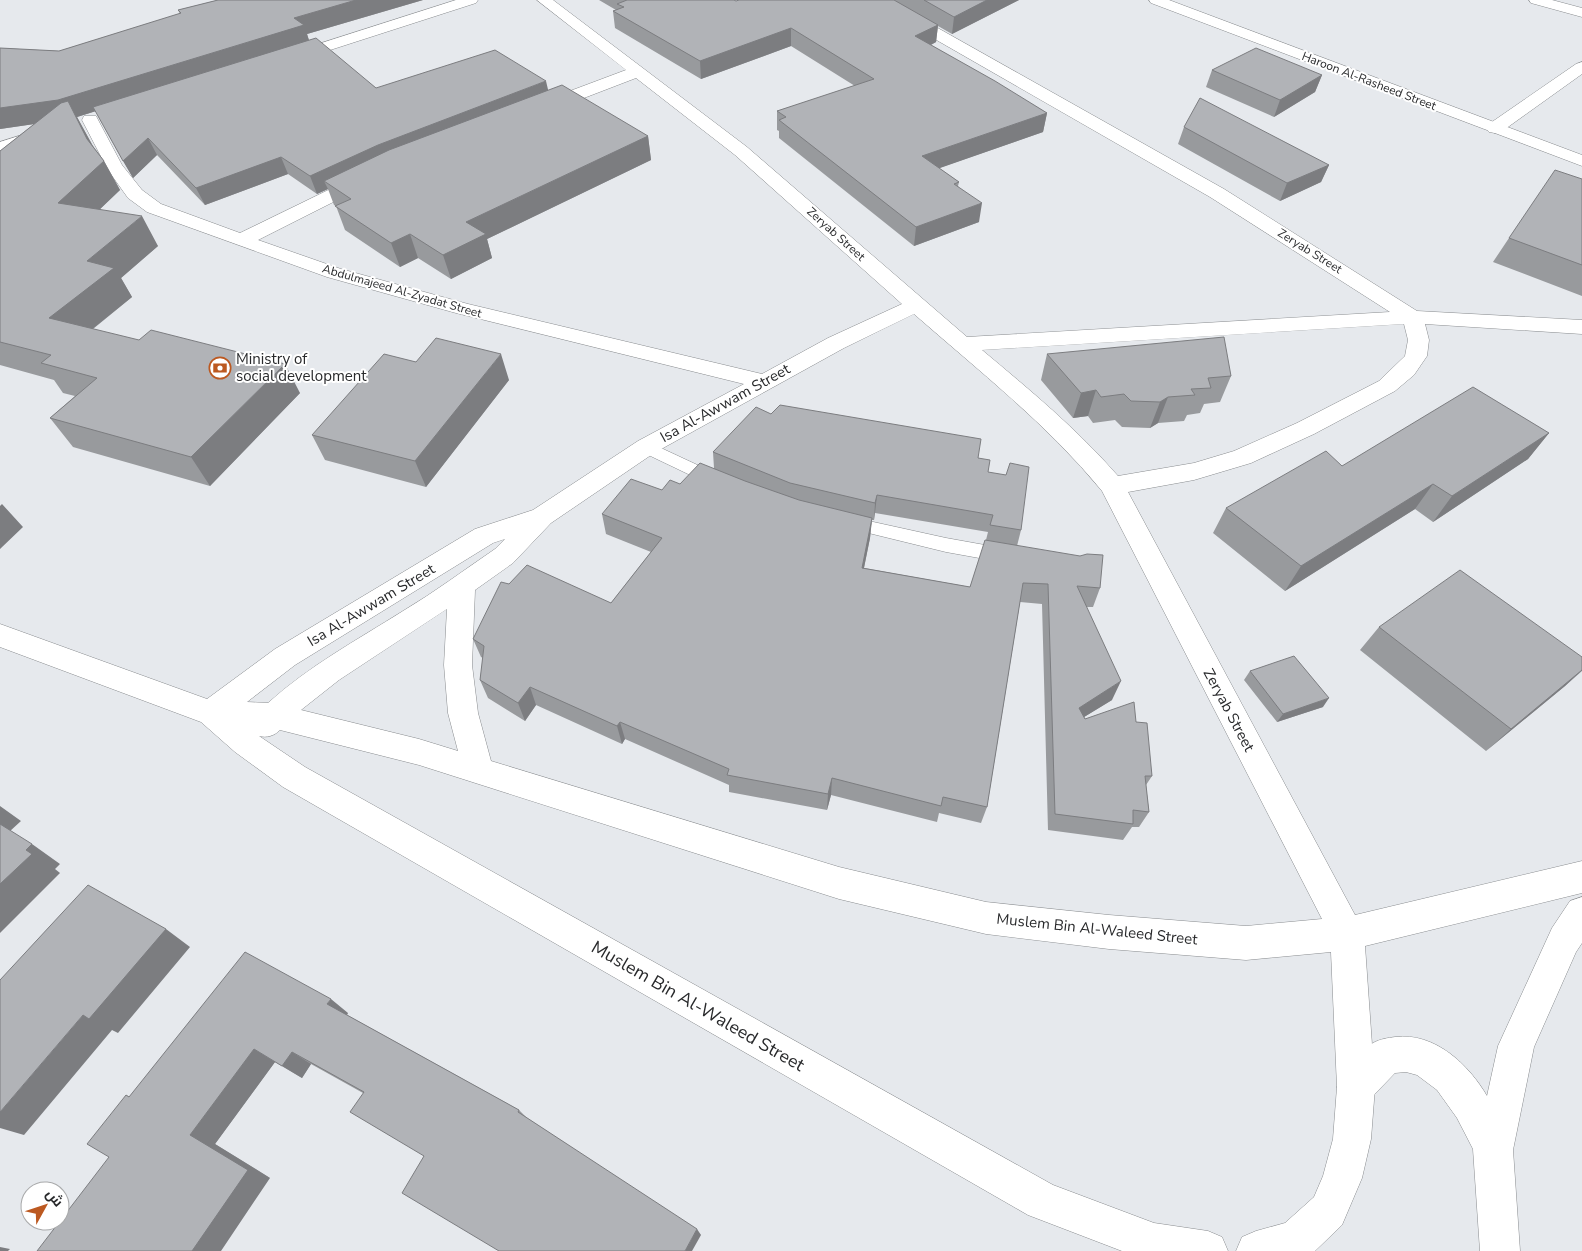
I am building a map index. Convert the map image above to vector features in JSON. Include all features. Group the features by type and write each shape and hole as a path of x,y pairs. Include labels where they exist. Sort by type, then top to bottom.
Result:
{"street":[{"path":"274,63 471,0"},
{"name":"Zeryab Street","path":"544,0 741,151 916,305 1050,419 1084,453 1112,486 1347,934"},
{"name":"Zeryab Street","path":"877,0 1217,193 1412,316"},
{"name":"Haroon Al-Rasheed Street","path":"1156,0 1582,161"},
{"path":"1536,0 1582,13"},
{"path":"1495,128 1582,67"},
{"path":"532,112 638,71"},
{"path":"1495,109 1530,122"},
{"name":"Abdulmajeed Al-Zyadat Street","path":"91,122 124,182 144,202 192,223 334,273 463,309 762,381"},
{"path":"0,149 56,134 0,163"},
{"path":"0,149 17,155"},
{"path":"242,240 382,172"},
{"name":"Isa Al-Awwam Street","path":"246,743 297,695 329,672 462,586 504,556 542,516 646,447 762,381 916,305"},
{"path":"963,344 1412,316 1582,327"},
{"path":"1112,486 1173,476 1221,464 1274,444 1387,386 1403,372 1417,355 1420,346 1419,336 1412,316"},
{"name":"Isa Al-Awwam Street","path":"211,713 285,657 484,536 542,516"},
{"path":"462,586 458,665 463,713 478,770"},
{"name":"Muslem Bin Al-Waleed Street","path":"0,635 211,713 274,716 400,747 839,883 986,918 1109,932 1246,943 1347,934 1582,877"},
{"name":"Muslem Bin Al-Waleed Street","path":"211,713 246,743 294,777 1042,1201 1154,1242 1208,1251"},
{"path":"1500,1251 1494,1150 1516,1046 1564,940 1582,913"},
{"path":"1256,1251 1296,1241 1328,1212 1342,1178 1352,1139 1356,1087 1347,934"},
{"path":"1356,1087 1386,1056 1406,1054 1430,1062 1447,1074 1461,1091 1475,1111 1494,1150"}],"lane":[{"path":"646,447 728,485"},
{"path":"830,518 946,545 1024,559"}],"building":[{"path":"218,0 356,0 294,18 304,25 58,100 0,108 0,48 59,51 181,13 178,10"},
{"path":"627,0 894,0 938,25 915,36 1047,113 922,156 959,182 954,184 982,203 916,227 779,120 786,117 777,111 874,79 791,28 700,61 613,11 624,7 617,4"},
{"path":"924,0 987,0 954,17"},
{"path":"316,38 376,88 495,50 546,81 378,145 310,176 281,157 196,188 148,138 123,161 93,107"},
{"path":"1256,48 1322,75 1280,100 1212,70"},
{"path":"562,85 648,136 466,222 486,234 443,255 410,234 391,243 335,206 351,199 324,181 389,150"},
{"path":"1200,98 1329,165 1287,183 1184,127"},
{"path":"68,101 87,139 104,161 58,203 142,216 87,261 114,268 49,318 139,340 151,330 285,364 191,457 50,418 97,378 41,363 51,355 0,342 0,151 61,103"},
{"path":"1555,170 1582,179 1582,265 1509,238"},
{"path":"1224,337 1231,376 1208,378 1211,388 1191,389 1195,395 1168,397 1160,402 1131,401 1124,394 1101,397 1096,390 1081,393 1047,354"},
{"path":"436,338 501,354 415,461 312,435 384,354 416,362"},
{"path":"1473,387 1549,433 1452,496 1433,484 1301,566 1226,508 1326,451 1342,466"},
{"path":"780,405 981,439 978,458 990,460 988,472 1006,475 1010,463 1029,467 1021,530 990,525 993,515 877,495 875,503 790,483 713,452 756,407 771,414"},
{"path":"700,463 799,500 872,518 862,568 970,587 985,540 1080,556 1087,554 1103,555 1100,588 1077,586 1121,681 1079,708 1085,719 1134,702 1136,722 1147,723 1152,776 1145,776 1149,812 1133,810 1133,824 1055,814 1048,584 1023,583 987,807 943,797 941,806 832,778 828,794 727,775 729,769 620,722 617,726 530,687 518,703 480,680 484,646 473,639 501,582 509,584 527,565 611,603 662,538 602,514 631,479 662,490 670,480 680,484"},
{"path":"1460,570 1582,657 1582,670 1511,729 1379,627"},
{"path":"1294,656 1329,698 1283,714 1250,671"},
{"path":"0,824 32,844 26,850 32,854 0,884"},
{"path":"88,885 166,929 89,1019 83,1015 0,1112 0,980"},
{"path":"245,952 331,999 327,1004 519,1110 518,1112 697,1229 685,1251 499,1251 402,1193 424,1156 350,1112 364,1092 292,1052 282,1066 254,1049 190,1135 248,1170 192,1251 37,1251 52,1231 70,1231 70,1208 109,1157 87,1144 126,1095 129,1097"}],"place":[{"name":"Ministry of social development","path":"220,368"}]}
